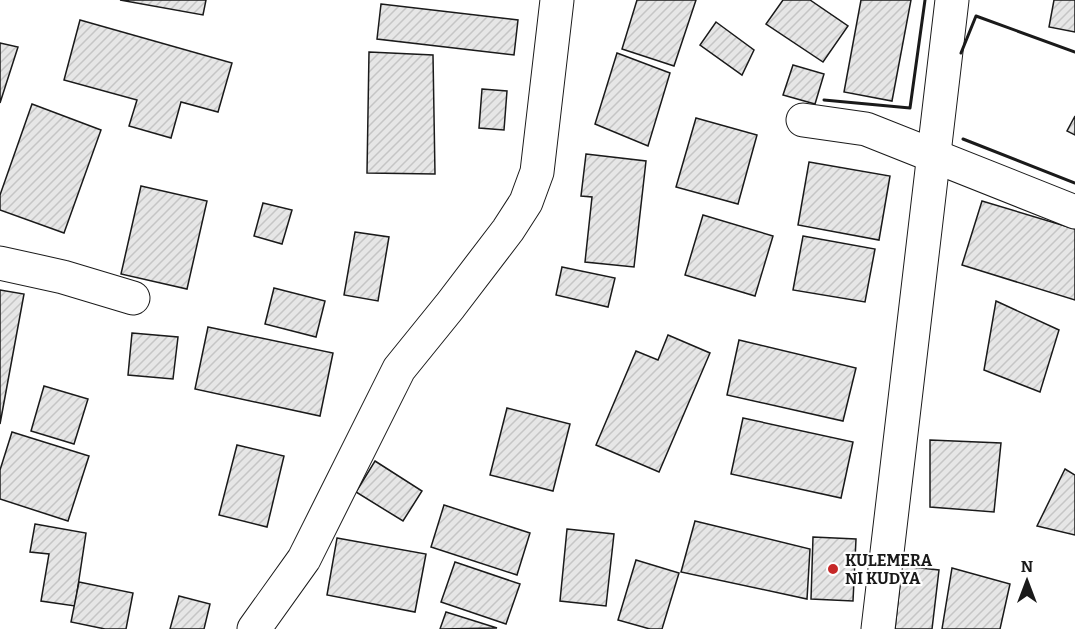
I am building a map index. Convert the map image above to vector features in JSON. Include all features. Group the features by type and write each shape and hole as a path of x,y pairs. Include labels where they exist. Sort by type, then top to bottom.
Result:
{"street":[{"path":"254,629 304,559 399,369 508,230 526,202 537,171 557,0"},
{"path":"878,629 952,0"},
{"path":"803,120 866,129 1075,212"},
{"path":"0,263 63,277 133,298"}],"building":[{"path":"120,0 206,0 203,15"},
{"path":"637,0 696,0 674,66 622,49"},
{"path":"783,0 810,0 848,26 823,62 766,24"},
{"path":"861,0 911,0 892,101 844,92"},
{"path":"1054,0 1075,0 1075,32 1049,27"},
{"path":"381,4 518,20 514,55 377,39"},
{"path":"80,20 232,63 218,112 181,102 171,138 129,126 137,100 64,80"},
{"path":"716,22 754,50 742,75 700,45"},
{"path":"0,43 18,47 0,103"},
{"path":"369,52 433,55 435,174 367,173"},
{"path":"617,53 670,73 648,146 595,124"},
{"path":"793,65 824,74 815,104 783,95"},
{"path":"482,89 507,91 504,130 479,128"},
{"path":"32,104 101,130 64,233 0,210 0,195"},
{"path":"1075,116 1075,135 1067,131"},
{"path":"696,118 757,135 738,204 676,187"},
{"path":"586,154 646,161 634,267 585,262 592,197 581,196"},
{"path":"809,162 890,176 879,240 798,225"},
{"path":"141,186 207,201 187,289 121,274"},
{"path":"982,201 1075,229 1075,300 962,265"},
{"path":"263,203 292,210 282,244 254,236"},
{"path":"703,215 773,236 755,296 685,275"},
{"path":"355,232 389,237 378,301 344,295"},
{"path":"803,236 875,249 865,302 793,290"},
{"path":"562,267 615,278 608,307 556,295"},
{"path":"274,288 325,301 316,337 265,324"},
{"path":"0,290 24,294 0,424"},
{"path":"996,301 1059,330 1040,392 984,370"},
{"path":"208,327 333,353 320,416 195,389"},
{"path":"132,333 178,337 173,379 128,375"},
{"path":"668,335 710,353 659,472 596,445 636,351 658,360"},
{"path":"739,340 856,368 843,421 727,395"},
{"path":"44,386 88,399 74,444 31,431"},
{"path":"507,408 570,424 553,491 490,475"},
{"path":"743,418 853,442 841,498 731,474"},
{"path":"12,432 89,456 68,521 0,499 0,470"},
{"path":"930,440 1001,443 994,512 930,507"},
{"path":"237,445 284,456 267,527 219,515"},
{"path":"375,461 422,491 403,521 356,492"},
{"path":"1065,469 1075,475 1075,535 1037,526"},
{"path":"444,505 530,533 517,575 431,547"},
{"path":"695,521 810,549 807,599 681,572"},
{"path":"35,524 86,533 75,606 41,601 49,554 30,552"},
{"path":"567,529 614,534 606,606 560,601"},
{"name":"KULEMERA NI KUDYA","path":"813,537 856,539 853,601 811,599"},
{"path":"337,538 426,554 415,612 327,595"},
{"path":"636,560 679,573 662,629 650,629 618,620"},
{"path":"455,562 520,584 506,624 441,602"},
{"path":"902,566 939,570 932,629 895,629"},
{"path":"952,568 1010,584 1000,629 942,629"},
{"path":"79,582 133,593 126,629 105,629 71,622"},
{"path":"179,596 210,604 204,629 170,629"},
{"path":"446,612 497,628 440,629"}],"wall":[{"path":"824,100 910,108 925,0"},
{"path":"961,53 976,16 1075,52"},
{"path":"963,139 1075,183"}],"place":[{"name":"KULEMERA NI KUDYA","path":"833,569"}]}
